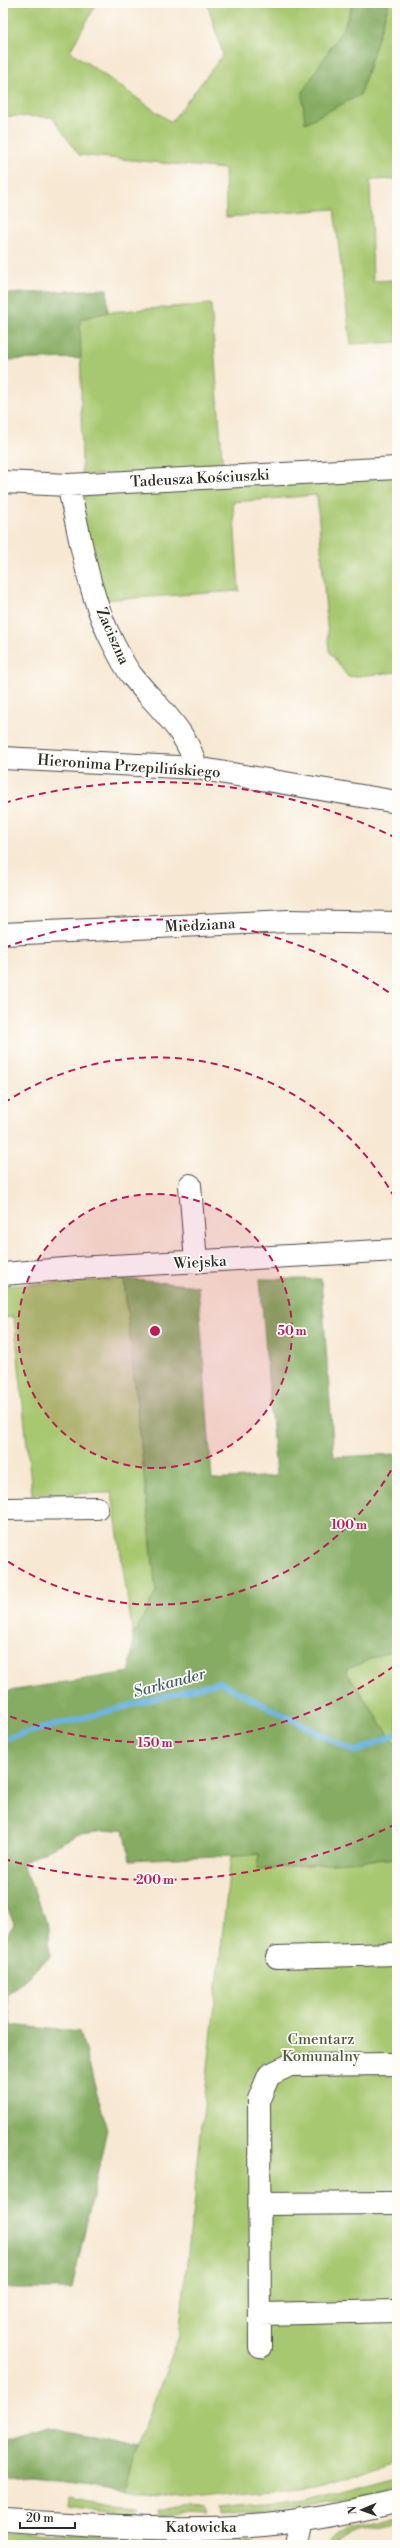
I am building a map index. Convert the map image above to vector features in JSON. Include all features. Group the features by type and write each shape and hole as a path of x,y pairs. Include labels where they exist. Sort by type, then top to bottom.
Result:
{"street":[{"name":"Tadeusza Kościuszki","path":"3,482 68,485 397,468"},
{"name":"Zaciszna","path":"68,485 91,586 113,644 131,675 186,741 193,754 196,768"},
{"name":"Hieronima Przepilińskiego","path":"3,758 196,768 397,802"},
{"name":"Miedziana","path":"3,934 289,921 397,923"},
{"path":"190,1185 196,1262"},
{"name":"Wiejska","path":"3,1274 77,1268 397,1250"},
{"path":"3,1509 97,1508"},
{"path":"277,1957 397,1954"},
{"path":"260,2347 259,2099 269,2075 290,2065 397,2064"},
{"path":"260,2204 397,2203"},
{"path":"260,2314 397,2311"},
{"name":"Katowicka","path":"3,2520 211,2528 252,2526 301,2520 397,2502"},
{"path":"296,2545 301,2520"}],"green space":[{"path":"3,3 97,3 70,51 171,122 223,55 207,3 353,3 345,25 360,95 389,3 397,3 397,179 370,180 373,281 397,280 397,342 351,344 334,209 226,217 225,169 79,155 52,117 3,116"},
{"path":"353,3 389,3 360,95 305,123 302,93 345,25"},
{"path":"107,289 108,312 80,319 81,358 3,360 3,294"},
{"path":"211,304 223,470 82,475 80,319 108,312"},
{"path":"397,475 397,672 348,677 329,651 317,495 233,502 239,591 103,600 79,508 88,490"},
{"path":"124,1279 156,1592 133,1637 112,1493 32,1494 14,1317 3,1318 3,1286"},
{"path":"124,1279 198,1286 212,1480 276,1476 260,1279 321,1279 334,1457 397,1454 397,1648 345,1670 397,1747 397,1858 257,1869 259,1854 130,1860 124,1829 79,1834 22,1863 49,1927 50,1957 7,1995 11,2025 80,2032 107,2129 72,2289 3,2289 3,1942 14,1924 3,1897 3,1692 130,1672 133,1637 156,1592"},
{"path":"397,1648 397,1747 345,1669"},
{"name":"Cmentarz Komunalny","path":"259,1854 257,1869 397,1858 397,2460 315,2486 192,2499 125,2489 137,2447 179,2336 231,1855"},
{"path":"49,2427 137,2447 125,2489 32,2478 3,2480 3,2440"},
{"path":"397,2476 397,2484 332,2502 288,2510 220,2517 219,2509 302,2501"},
{"path":"69,2497 108,2505 139,2507 134,2515 68,2506"},
{"path":"159,2508 203,2509 206,2517 160,2515"},
{"path":"397,2515 397,2521 359,2529 336,2545 327,2545 351,2528"},
{"path":"3,2532 253,2543 256,2545 3,2545"}],"waterway":[{"name":"Sarkander","path":"3,1739 219,1682 355,1752 397,1734"}]}
